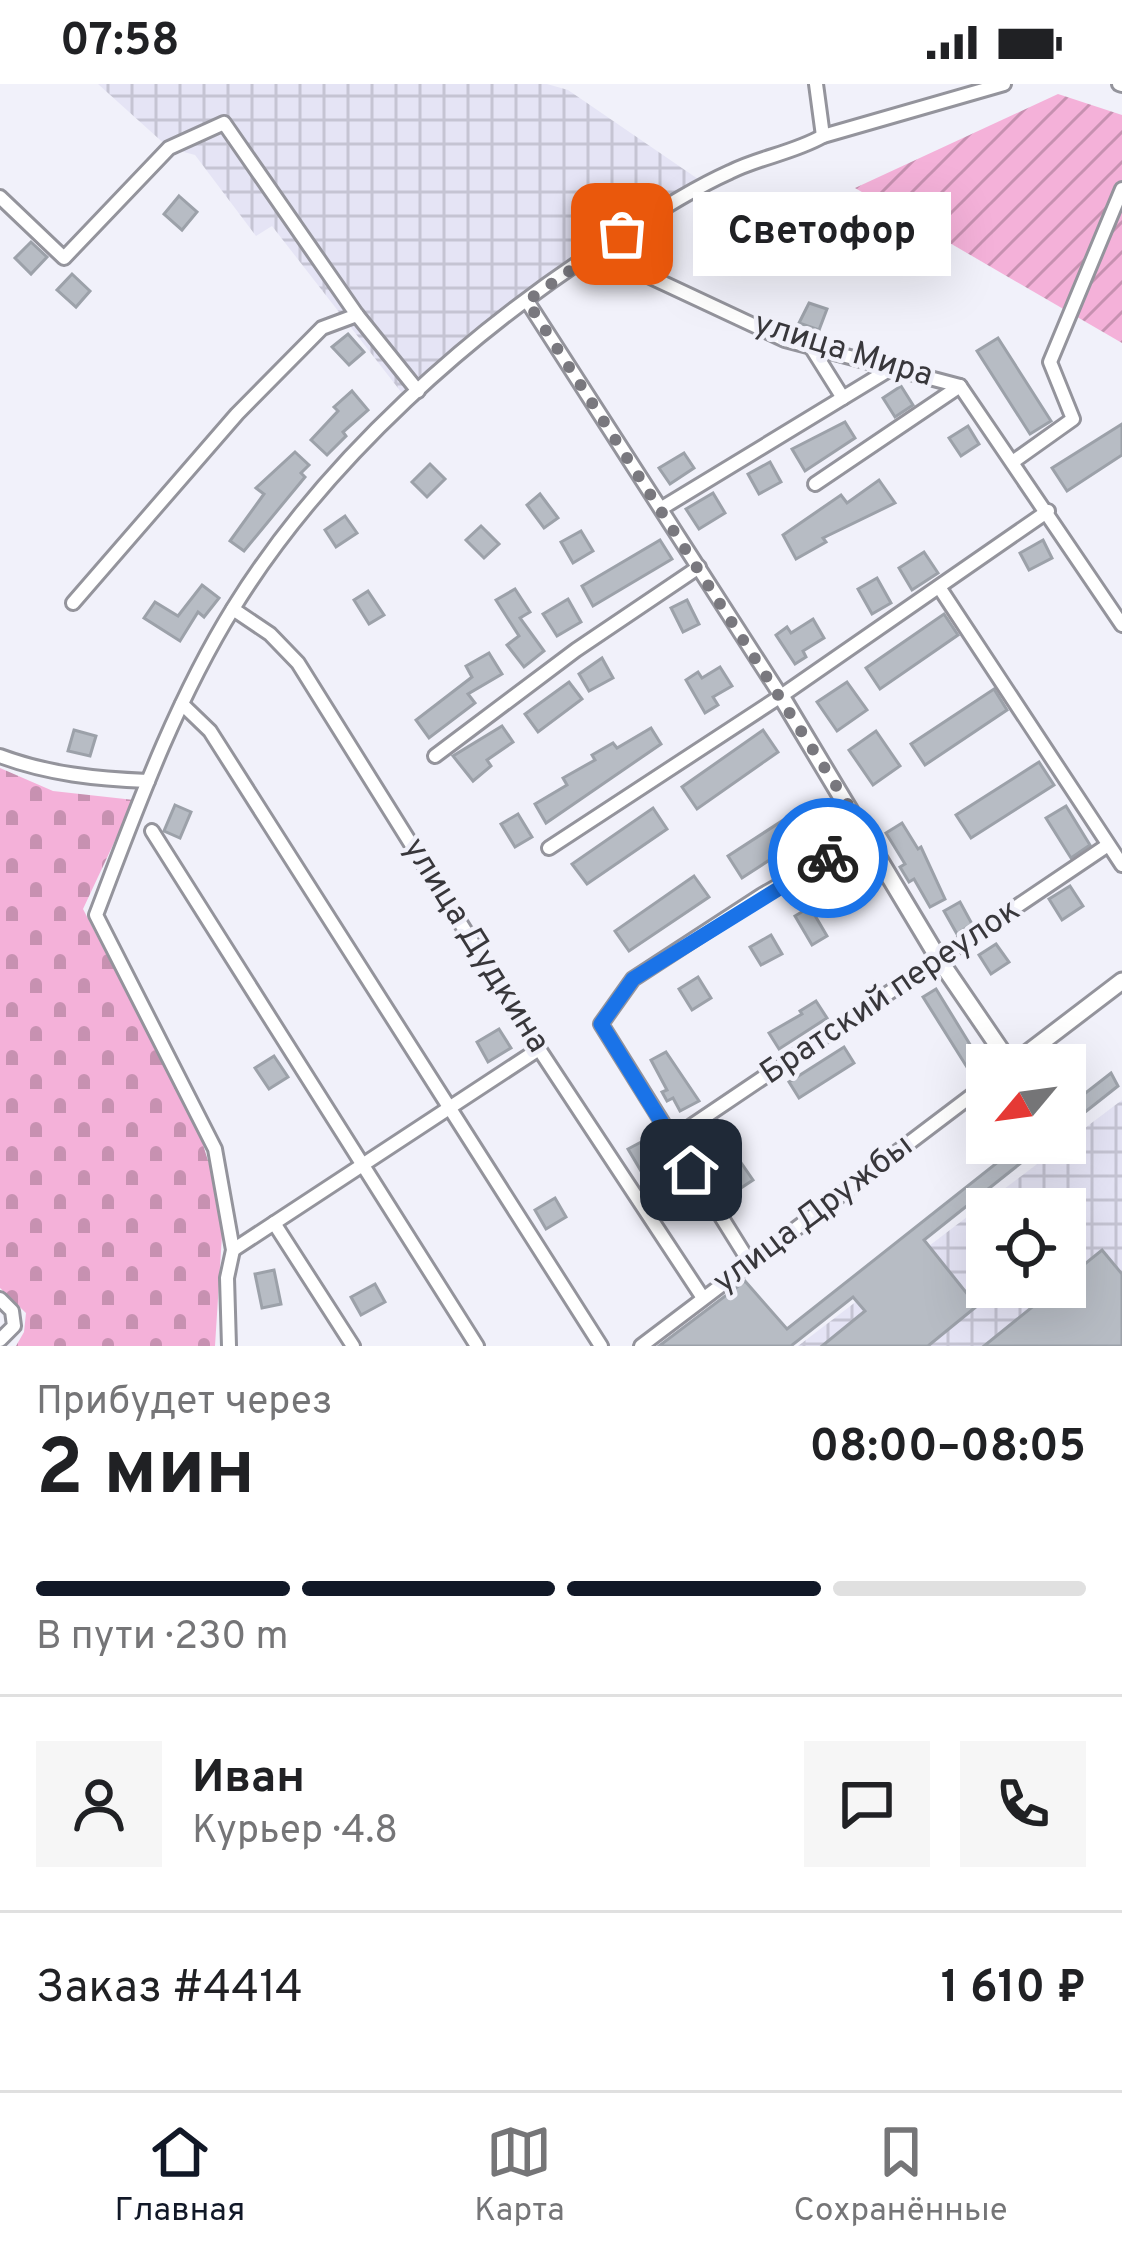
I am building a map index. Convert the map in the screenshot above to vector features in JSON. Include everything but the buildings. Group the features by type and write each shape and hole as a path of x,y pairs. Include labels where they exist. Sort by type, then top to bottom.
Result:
{"street":[{"path":"816,84 823,136"},
{"path":"229,1346 227,1277 233,1250 215,1150 96,915 182,704 233,609 308,503 418,392 527,301 596,251 731,171 802,148 823,136 1004,84"},
{"path":"0,197 64,258 169,148 224,123 357,315 418,392"},
{"path":"1014,461 1073,419 1050,362 1122,189"},
{"name":"улица Мира","path":"596,251 785,340 960,386 1122,625"},
{"path":"527,301 781,696 940,961 997,1044"},
{"path":"73,603 279,371 322,328 357,315"},
{"path":"811,347 843,398"},
{"path":"662,508 892,368"},
{"path":"814,484 960,386"},
{"path":"549,848 781,696 1048,511"},
{"path":"435,756 576,650 700,567"},
{"path":"939,587 1122,865"},
{"name":"улица Дудкина","path":"233,609 270,634 298,663 539,1048 703,1298"},
{"path":"182,704 210,731 601,1346"},
{"path":"0,757 33,768 148,781"},
{"path":"152,831 477,1346"},
{"path":"750,1263 601,1024 633,979 762,896 868,836"},
{"name":"Братский переулок","path":"671,1138 1108,845"},
{"path":"1040,1044 1122,981"},
{"path":"233,1250 539,1048"},
{"name":"улица Дружбы","path":"641,1346 966,1100"},
{"path":"274,1222 353,1346"},
{"path":"0,1299 12,1311 14,1326 0,1340"}],"shaded area":[{"path":"98,84 547,84 568,90 698,179 613,234 405,397 272,226 256,236 195,155 169,148"},
{"path":"1122,1100 1122,1346 798,1346 966,1218 966,1308 1086,1308 1086,1188 1006,1188 1038,1164 1086,1164 1086,1127"}],"green space":[{"path":"1058,94 1122,115 1122,343 855,188"},
{"path":"0,768 53,791 134,800 83,909 200,1135 214,1180 222,1235 215,1346 16,1346 26,1313 0,1288"}],"way so far":[{"path":"622,234 527,301 868,836 828,858"}],"place":[{"name":"Светофор","path":"622,234"}],"route":[{"path":"691,1170 601,1024 633,979 828,858"}]}
